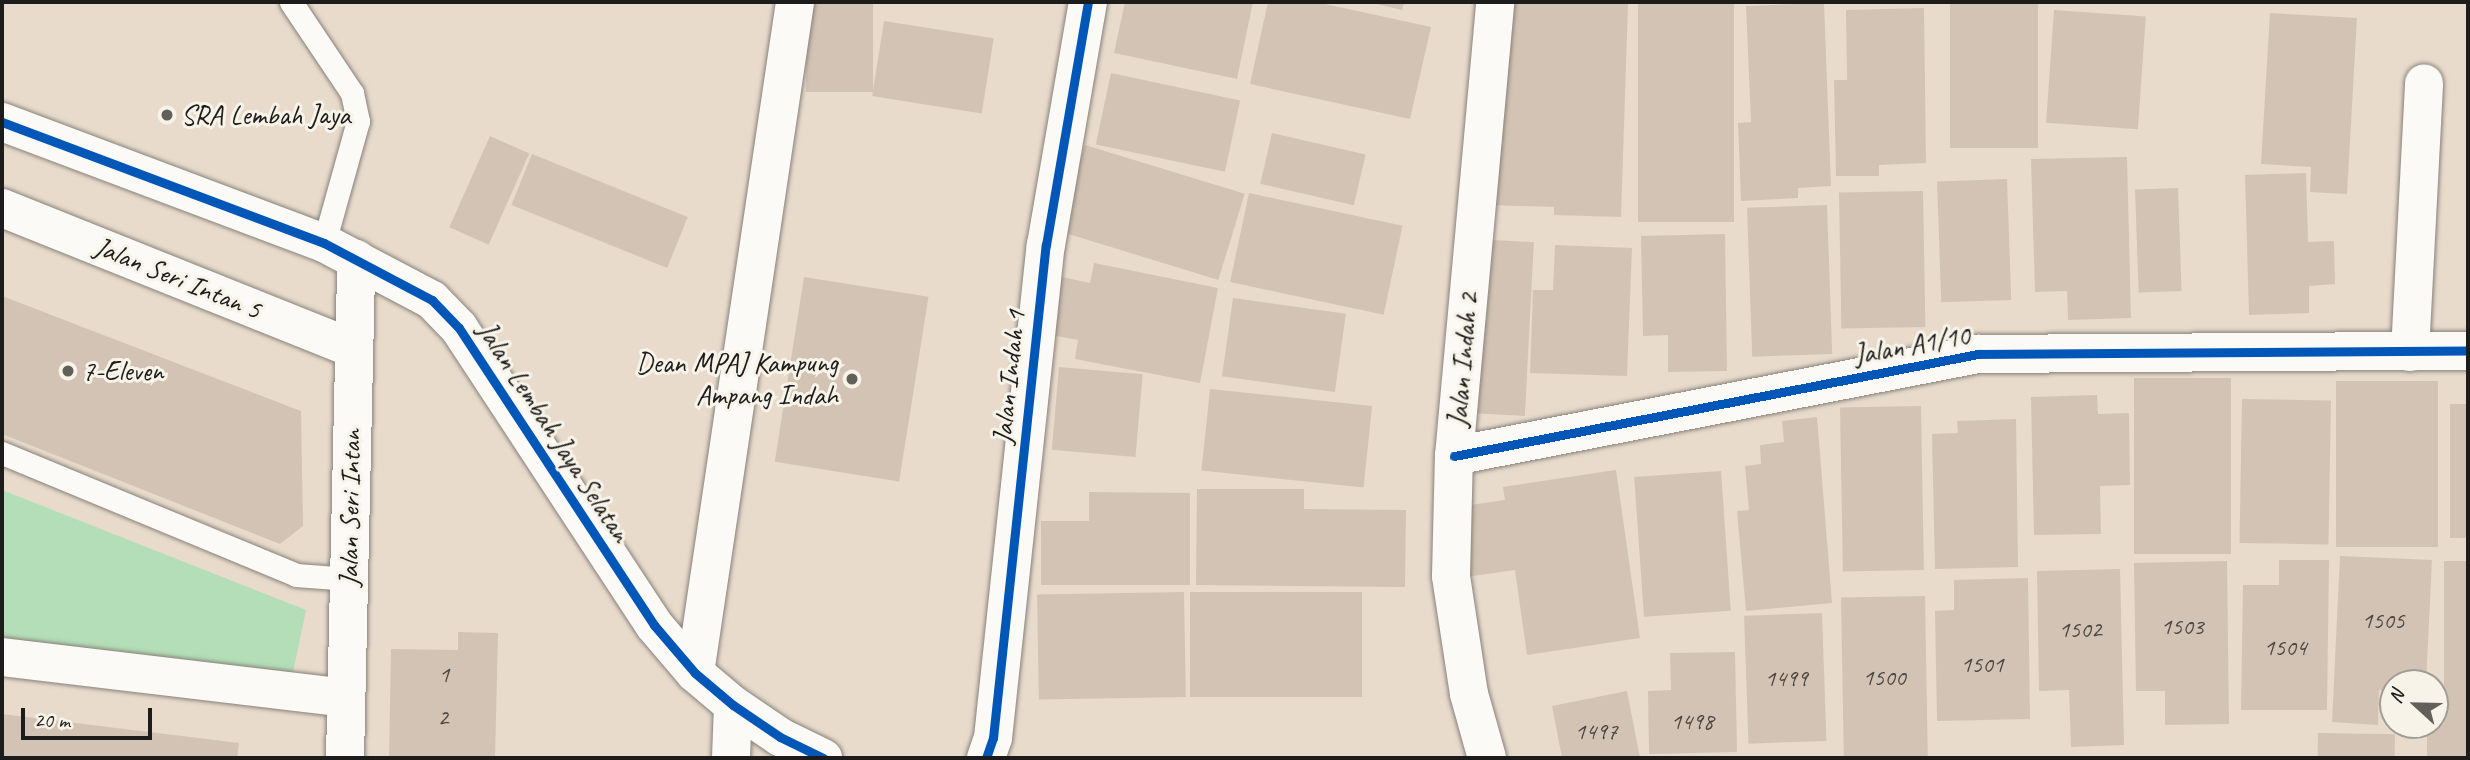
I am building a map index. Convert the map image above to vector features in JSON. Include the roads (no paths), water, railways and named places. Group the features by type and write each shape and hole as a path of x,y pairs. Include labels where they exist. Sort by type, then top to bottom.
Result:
{"street":[{"path":"695,673 795,2"},
{"name":"Jalan Indah 1","path":"986,758 993,738 1046,245 1088,2"},
{"name":"Jalan Indah 2","path":"1487,758 1469,694 1451,576 1454,456 1495,2"},
{"path":"2410,352 2424,83"},
{"name":"Jalan Lembah Jaya Selatan","path":"2,122 340,251 432,300 459,328 654,625 695,673 733,705 780,737 823,758"},
{"name":"Jalan Seri Intan 5","path":"2,208 354,349"},
{"name":"Jalan Seri Intan","path":"340,251 354,349 345,758"},
{"name":"Jalan A1/10","path":"1454,456 1979,355 2468,351"},
{"path":"2,657 346,698"},
{"path":"731,758 733,705"}],"lane":[{"path":"291,2 352,93 358,121 340,251"},
{"path":"2,453 296,575 349,579"}],"place":[{"name":"SRA Lembah Jaya","path":"167,115"},
{"name":"7-Eleven","path":"68,371"},
{"name":"Dean MPAJ Kampung Ampang Indah","path":"852,379"}]}
